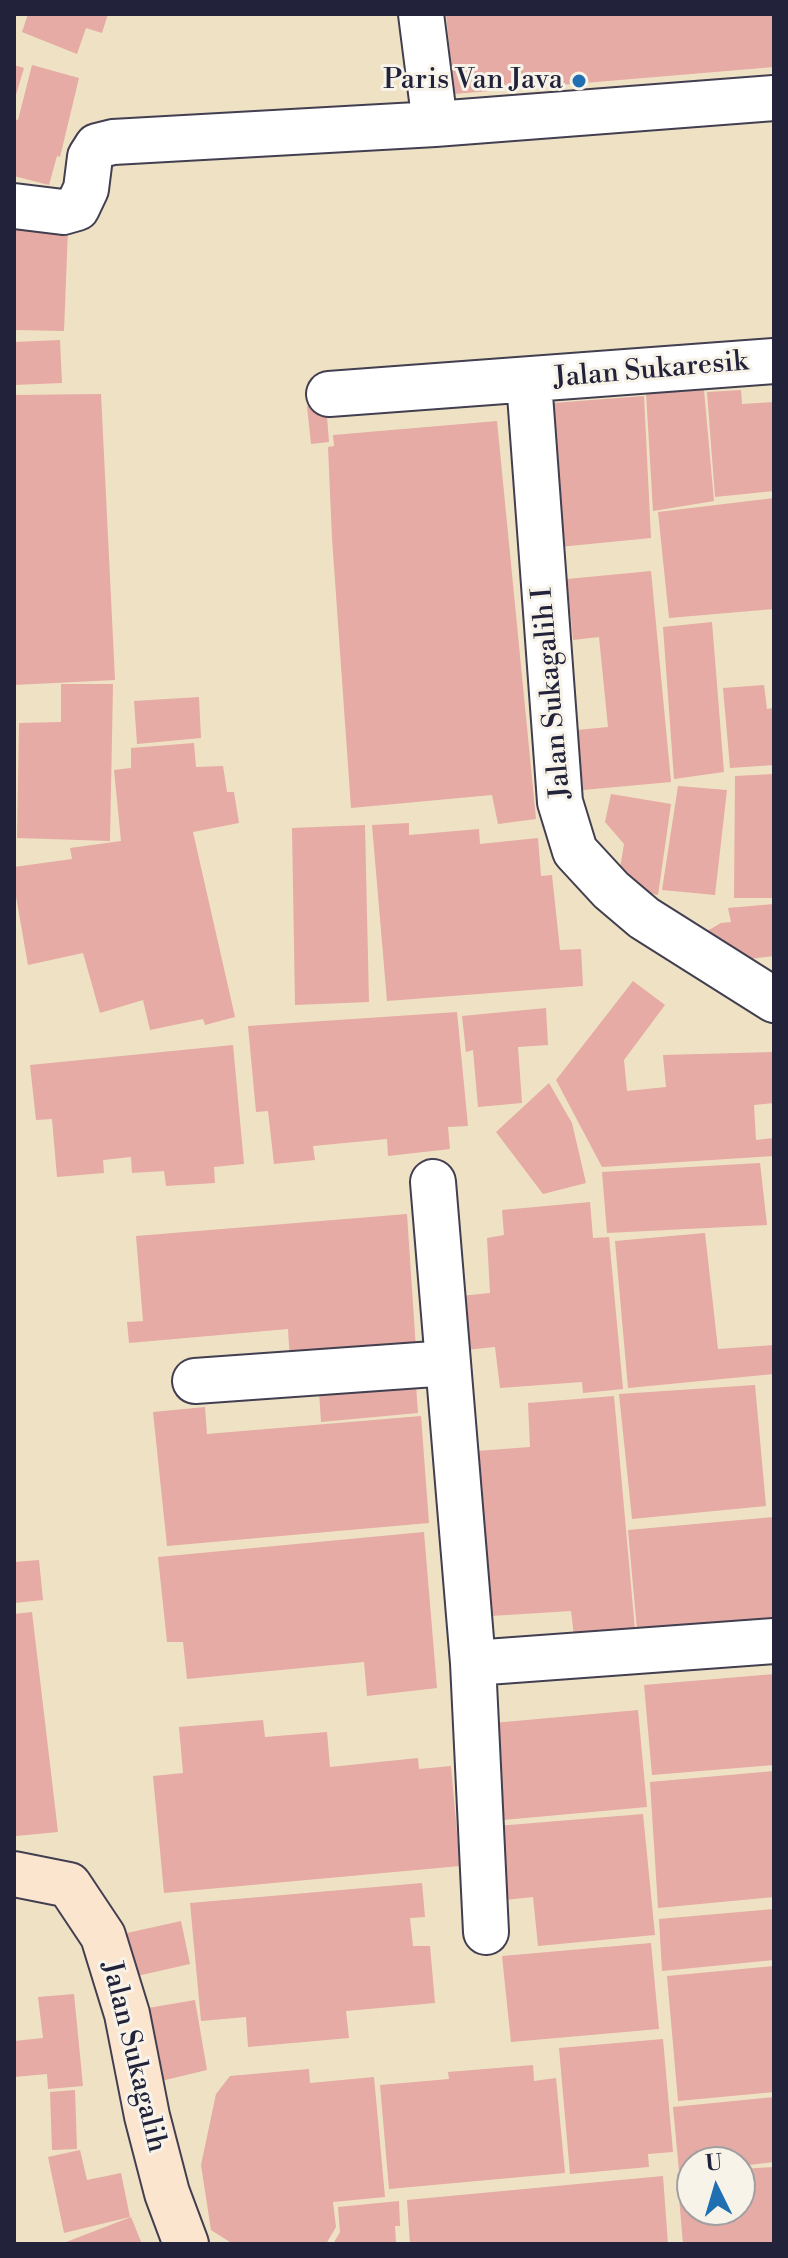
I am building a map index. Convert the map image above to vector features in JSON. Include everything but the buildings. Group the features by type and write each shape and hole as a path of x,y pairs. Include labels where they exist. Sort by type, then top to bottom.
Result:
{"street":[{"path":"421,14 435,124"},
{"path":"14,206 63,212 77,208 86,189 90,157 97,146 113,142 435,124 774,98"},
{"name":"Jalan Sukaresik","path":"329,394 774,361"},
{"name":"Jalan Sukagalih I","path":"529,381 560,802 575,851 611,890 644,918 774,1000"},
{"path":"433,1182 473,1663 486,1932"},
{"path":"195,1381 448,1363"},
{"path":"473,1663 774,1641"},
{"name":"Jalan Sukagalih","path":"14,1874 69,1885 103,1936 127,2014 147,2116 167,2193 186,2244"}],"place":[{"name":"Paris Van Java","path":"579,81"}]}
